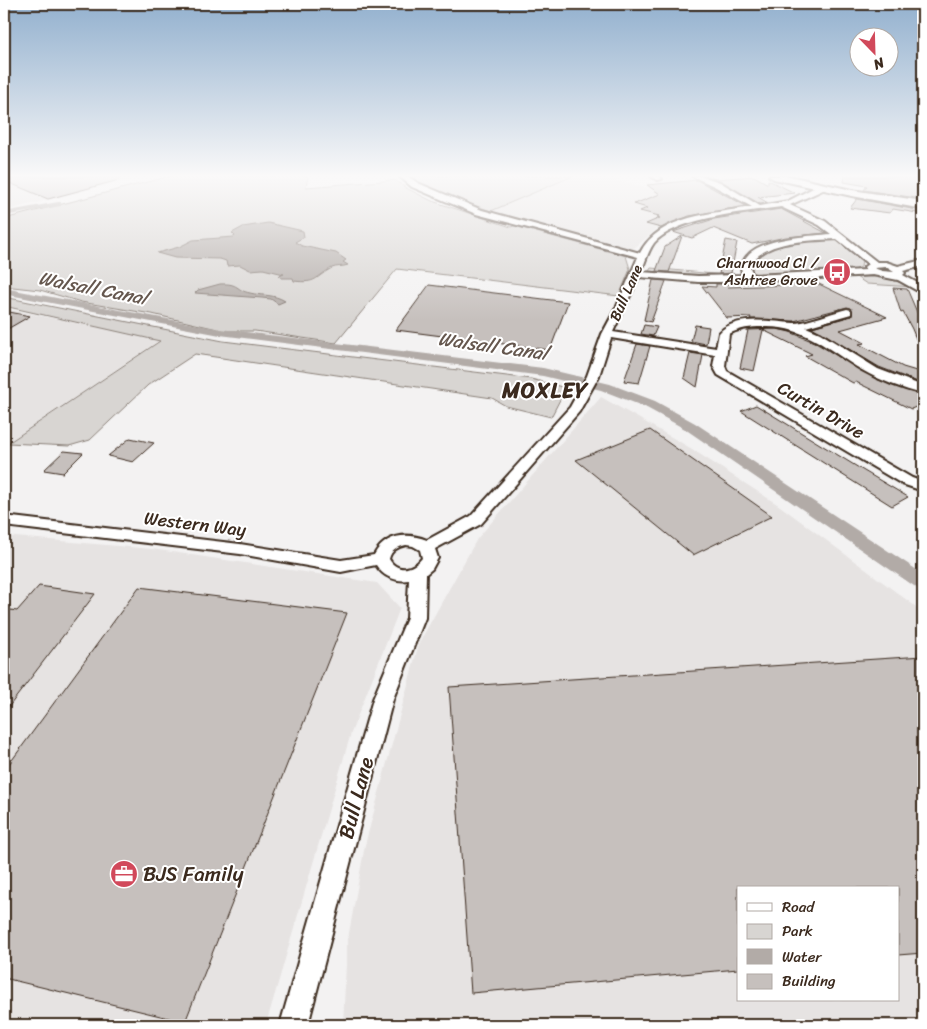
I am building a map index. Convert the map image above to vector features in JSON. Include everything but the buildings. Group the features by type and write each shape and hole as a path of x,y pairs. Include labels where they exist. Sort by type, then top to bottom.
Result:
{"street":[{"path":"524,224 643,256"},
{"name":"Bull Lane","path":"295,1024 383,699 416,618 418,572 424,568 430,558 427,547 476,520 575,408 593,376 607,334 622,306 649,244 661,233 683,224"},
{"path":"823,224 840,236 873,268"},
{"path":"748,279 744,271 746,260 754,252 767,246 840,236"},
{"path":"896,272 923,263"},
{"path":"635,274 698,279 748,279 857,274 873,268 896,272 923,290"},
{"path":"796,326 843,309 858,315"},
{"path":"607,334 720,352 724,333 733,327 761,324 796,326 824,338 844,354 877,373 923,390"},
{"name":"Curtin Drive","path":"720,352 719,366 722,373 890,471 922,487"},
{"name":"Western Way","path":"4,520 240,549 341,566 381,560"},
{"path":"418,572 402,574 387,570 381,560 385,548 398,541 414,541 427,547"}],"shaded area":[{"path":"538,224 671,224 658,228 632,250"},
{"path":"4,308 160,340 4,445"},
{"path":"601,397 687,446 780,506 923,612 923,1025 343,1025 347,944 365,845 419,643 477,539"},
{"name":"BJS Family","path":"4,536 152,549 377,583 400,608 351,733 267,1021 262,1025 4,1025"}],"green space":[{"path":"4,224 502,224 626,256 630,269 619,296 397,269 336,343 255,331 226,331 152,314 81,302 40,290 4,286"},
{"path":"833,238 841,240 862,260 861,267 852,271 760,275 752,272 750,266 758,254 773,247"},
{"path":"651,268 735,276 705,277 655,273 649,271"},
{"path":"856,277 884,277 913,287 867,284"},
{"path":"4,297 223,341 531,379 566,388 551,417 506,406 492,398 195,354 148,385 90,440 69,446 8,443 160,341 4,306"}],"water":[{"path":"272,224 303,231 304,237 295,242 302,246 336,253 346,260 343,262 348,265 334,267 312,281 302,282 294,281 293,278 281,278 279,276 284,274 263,269 250,270 240,265 227,266 226,261 220,259 175,258 157,253 179,247 193,240 234,237 232,233 243,227"},
{"path":"220,284 231,285 245,292 272,296 285,301 278,304 271,299 195,293 198,290"}],"waterway":[{"name":"Walsall Canal","path":"4,291 220,332 543,372 605,387 650,404 690,426 923,583"}],"place":[{"name":"Charnwood Cl / Ashtree Grove","path":"837,272"},
{"name":"BJS Family","path":"124,874"}],"district":[{"name":"MOXLEY","path":"545,390"}]}
